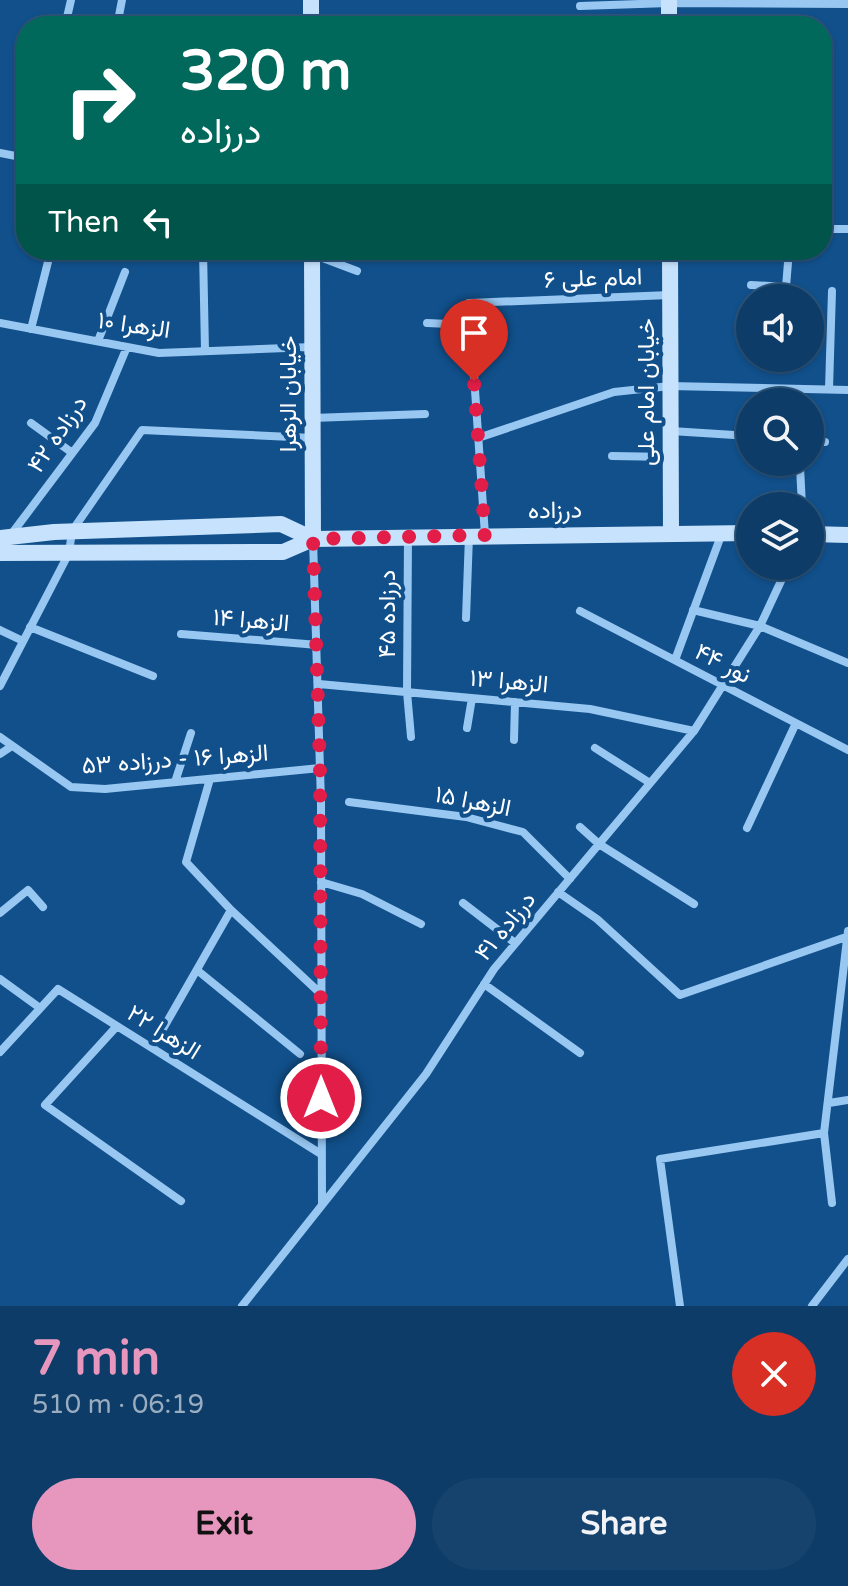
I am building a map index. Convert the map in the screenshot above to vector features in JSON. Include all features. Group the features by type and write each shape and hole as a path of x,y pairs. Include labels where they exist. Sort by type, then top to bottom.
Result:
{"main road":[{"name":"خیابان الزهرا","path":"312,260 313,539"},
{"name":"خیابان امام علی","path":"670,260 671,533"},
{"name":"درزاده","path":"4,538 72,531 281,524 313,539"},
{"name":"درزاده","path":"0,553 283,552 313,539 736,533"},
{"path":"824,534 848,535"}],"street":[{"path":"580,6 669,2 848,4"},
{"path":"31,329 48,260"},
{"path":"203,260 205,351"},
{"path":"331,260 357,271"},
{"path":"786,284 788,260"},
{"path":"98,341 125,272"},
{"path":"829,389 832,291"},
{"name":"امام علی ۶","path":"470,325 469,303 670,295"},
{"name":"الزهرا ۱۰","path":"0,323 159,353 312,347"},
{"path":"427,323 470,325 478,438 477,535 466,618"},
{"name":"درزاده ۴۲","path":"4,538 95,423 127,347"},
{"path":"478,438 614,392 670,386 848,390"},
{"path":"312,418 425,414"},
{"path":"31,423 71,452"},
{"path":"0,686 69,553 72,531 142,430 313,438"},
{"path":"670,431 736,435"},
{"path":"612,456 670,457"},
{"path":"675,660 722,533"},
{"name":"درزاده ۴۵","path":"408,536 407,692 411,737"},
{"path":"313,539 319,684 322,1205"},
{"name":"درزاده ۴۱","path":"242,1306 426,1074 484,984 515,943 694,731 760,626 781,580"},
{"path":"693,610 760,626 848,663"},
{"name":"نور ۴۴","path":"580,611 848,750"},
{"path":"30,627 153,676"},
{"path":"0,630 23,641"},
{"name":"الزهرا ۱۴","path":"181,634 318,645"},
{"name":"الزهرا ۱۳","path":"319,684 590,709 694,731"},
{"path":"467,728 472,698"},
{"path":"514,740 515,702"},
{"path":"747,828 796,723"},
{"path":"175,782 191,733"},
{"name":"الزهرا ۱۶ - درزاده ۵۳","path":"0,737 71,787 105,789 320,768"},
{"path":"0,754 12,746"},
{"path":"595,748 650,783"},
{"path":"210,779 186,862 231,910 321,994"},
{"name":"الزهرا ۱۵","path":"349,802 466,817 523,832 570,879"},
{"path":"580,827 599,844 694,904"},
{"path":"321,882 362,894 421,924"},
{"path":"0,913 28,890 43,907"},
{"path":"558,892 597,919 680,995 847,934 824,1133 832,1203"},
{"path":"463,903 515,943"},
{"path":"152,1048 231,910"},
{"path":"197,970 300,1054"},
{"path":"0,979 40,1008"},
{"path":"484,984 580,1053"},
{"name":"الزهرا ۲۲","path":"0,1052 58,989 321,1154"},
{"path":"117,1026 45,1105 181,1201"},
{"path":"829,1103 848,1100"},
{"path":"680,1306 660,1159 824,1133"},
{"path":"812,1306 848,1259"}],"route":[{"path":"321,1098 320,768 313,539 485,535 474,381"}]}
